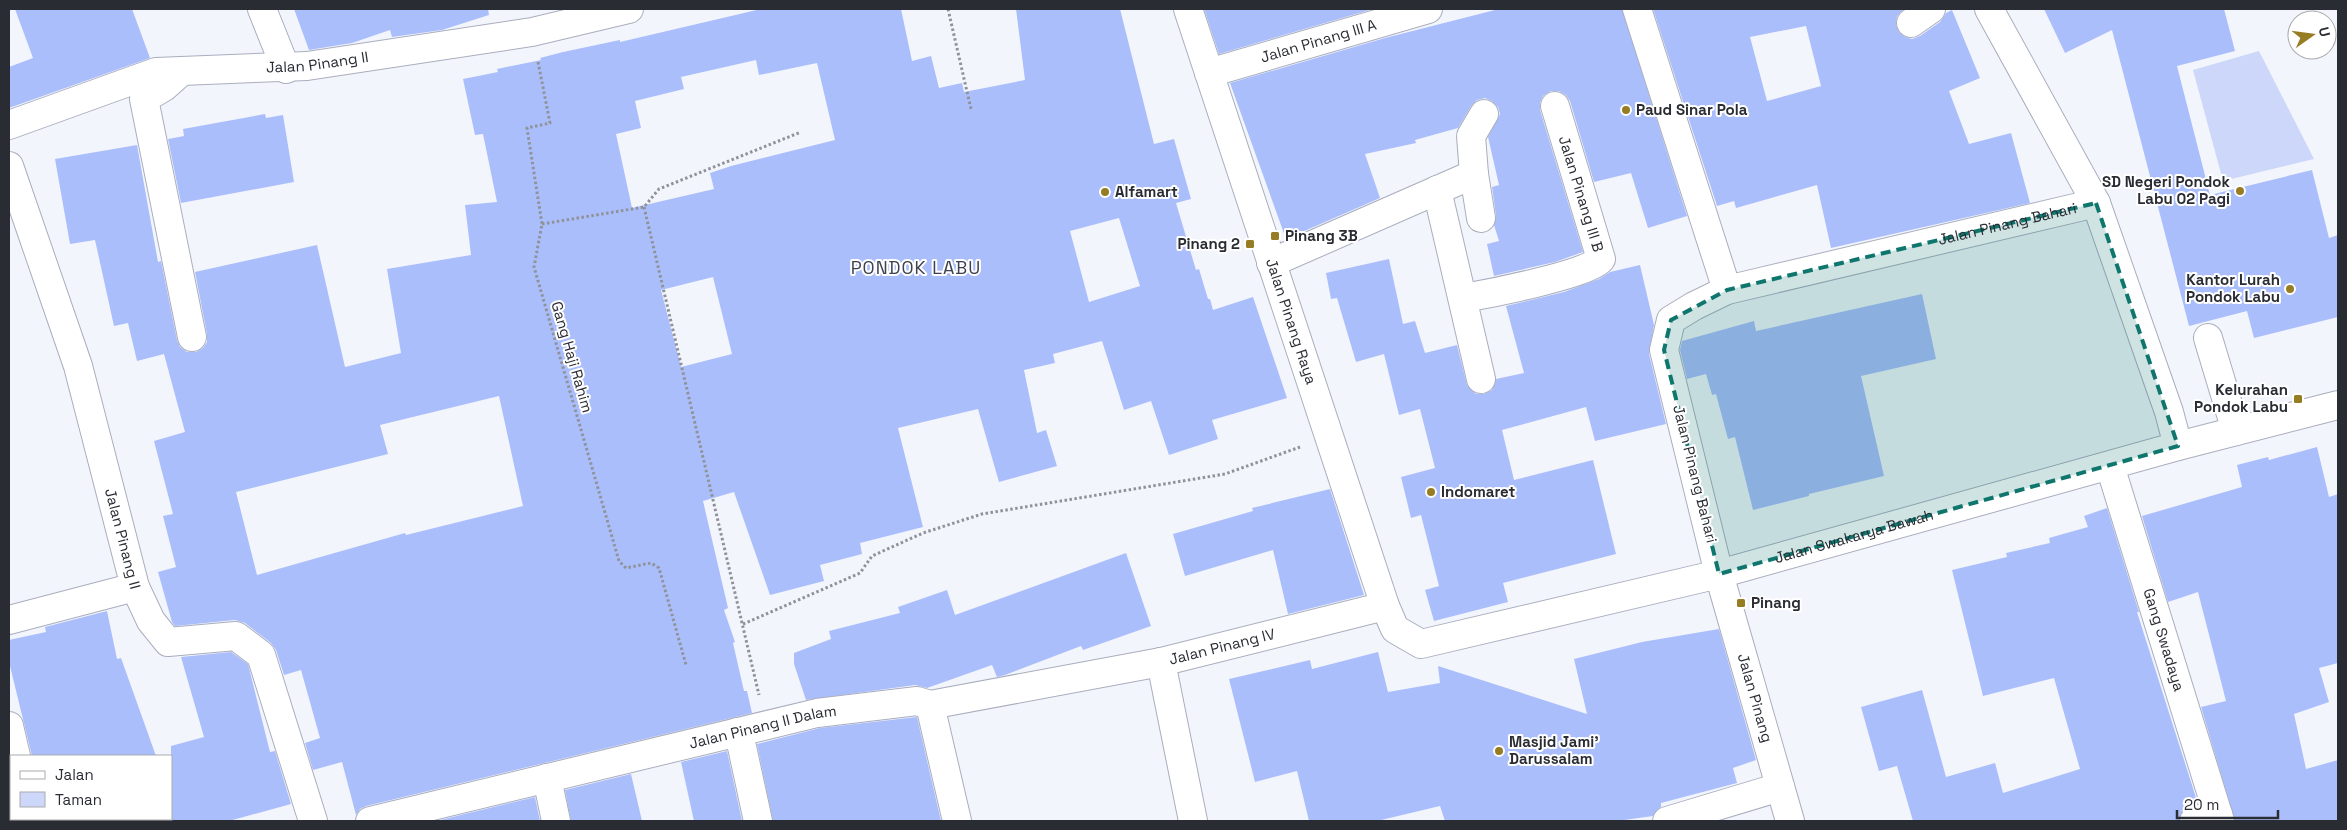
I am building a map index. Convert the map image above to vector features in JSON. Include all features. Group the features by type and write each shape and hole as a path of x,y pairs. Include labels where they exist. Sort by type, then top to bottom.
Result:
{"street":[{"path":"262,9 286,68"},
{"name":"Jalan Pinang II","path":"9,125 156,72 286,68 629,9"},
{"name":"Jalan Pinang Raya","path":"1188,9 1384,606"},
{"name":"Jalan Pinang III A","path":"1209,73 1428,9"},
{"path":"1637,9 1727,290"},
{"path":"1989,9 2096,203"},
{"path":"182,72 164,87 144,99 192,337"},
{"name":"Jalan Pinang III B","path":"1464,298 1514,290 1598,263 1601,259 1555,106"},
{"path":"1480,218 1471,136 1484,114"},
{"name":"Jalan Pinang II","path":"9,166 78,366 135,586 151,621 168,642 236,636 261,655 313,821"},
{"path":"1271,263 1474,174"},
{"path":"1437,190 1464,298 1481,378"},
{"name":"Jalan Pinang Bahari","path":"1720,574 1664,350 1670,320 1727,290 2096,203 2169,412 2178,446"},
{"path":"2208,338 2236,431"},
{"name":"Jalan Swakarya Bawah","path":"1384,606 1395,629 1421,644 1720,574 2178,446 2337,408"},
{"name":"Gang Swadaya","path":"2110,466 2210,819"},
{"name":"Jalan Pinang","path":"1720,574 1790,821"},
{"path":"9,620 135,586"},
{"name":"Jalan Pinang IV","path":"1193,821 1161,662 1384,606"},
{"name":"Jalan Pinang II Dalam","path":"370,821 649,755 766,725 835,711 917,701 930,705 1161,662"},
{"path":"930,705 958,821"},
{"path":"9,726 16,755"},
{"path":"737,732 758,821"},
{"path":"547,778 556,821"},
{"path":"1667,821 1780,786"}],"path":[{"path":"948,9 971,109"},
{"name":"Gang Haji Rahim","path":"535,24 550,123 527,128 542,224 534,267 619,561 626,568 651,564 659,568 686,665"},
{"path":"542,224 644,207 659,189 801,132"},
{"path":"644,207 766,725"},
{"path":"743,624 860,573 872,556 923,533 982,514 1225,474 1328,437"}],"highlighted area":[{"path":"2096,203 2178,446 1719,574 1664,350 1671,320 1727,290"}],"green space":[{"path":"2259,51 2314,159 2223,181 2193,70"}],"building":[{"path":"15,9 132,9 150,58 9,108 9,67 33,58"},
{"path":"294,9 488,9 489,15 442,30 392,37 390,30 352,43 309,50"},
{"path":"761,9 901,9 912,61 931,56 939,88 962,83 964,92 1025,80 1016,9 1120,9 1154,144 1174,139 1191,199 1176,203 1196,270 1199,269 1208,299 1210,299 1213,310 1253,297 1287,398 1212,420 1218,439 1169,455 1151,401 1124,410 1102,341 1053,354 1055,363 1024,370 1037,433 1046,430 1057,466 999,482 978,409 898,428 923,527 860,543 862,554 820,565 824,581 770,595 734,492 703,501 728,608 724,610 735,642 733,643 744,691 747,691 752,713 366,806 360,809 356,815 342,762 313,770 305,743 320,738 301,670 284,675 276,650 271,643 245,623 235,620 175,626 172,622 158,572 176,567 163,516 173,514 154,441 185,432 164,354 137,361 128,323 114,326 95,240 70,244 55,159 137,145 158,262 161,261 177,340 180,347 187,352 196,352 203,348 207,342 195,272 317,245 345,367 401,353 387,269 471,255 465,205 497,202 483,134 475,135 463,79 498,72 497,69 541,60 540,58 563,52 620,40 620,42","holes":["756,60 759,75 817,63 835,140 710,173 714,189 632,208 616,134 641,128 635,101 684,89 681,77","1119,218 1140,286 1089,302 1070,231","713,277 732,354 681,367 661,290","499,396 523,506 406,535 405,533 257,575 236,492 388,454 380,425"]},
{"path":"1204,9 1373,9 1219,54"},
{"path":"1499,9 1622,9 1687,216 1648,228 1631,173 1594,182 1570,101 1566,95 1559,91 1551,91 1543,96 1540,110 1583,252 1555,262 1494,276 1487,244 1499,241 1494,225 1496,216 1492,187 1499,185 1488,137 1500,114 1498,107 1492,101 1485,98 1477,100 1471,106 1458,128 1415,140 1416,143 1365,154 1380,198 1286,239 1230,83 1385,38"},
{"path":"1653,9 1904,9 1897,16 1896,25 1899,32 1905,37 1912,39 1920,36 1940,22 1946,13 1952,10 1980,78 1949,91 1969,144 2011,133 2030,203 1831,248 1817,185 1736,208 1734,201 1717,206","holes":["1806,26 1821,86 1767,101 1750,37"]},
{"path":"2044,9 2224,9 2235,51 2177,66 2210,195 2312,170 2329,238 2338,235 2338,317 2254,338 2247,311 2189,326 2112,30 2065,53"},
{"path":"265,114 266,118 283,115 294,182 181,203 168,139 184,136 183,129"},
{"path":"1389,259 1403,324 1415,321 1425,353 1457,345 1467,385 1476,394 1484,394 1492,390 1496,379 1524,373 1506,306 1564,292 1599,279 1610,272 1640,265 1654,325 1649,354 1666,424 1595,441 1586,407 1502,430 1514,480 1593,460 1616,554 1503,583 1508,602 1434,621 1425,590 1439,586 1421,515 1411,518 1401,477 1435,468 1420,409 1399,415 1384,354 1356,362 1337,298 1331,299 1326,273"},
{"path":"1922,294 1936,359 1861,376 1884,476 1753,510 1735,437 1728,439 1716,394 1712,395 1706,374 1687,379 1680,350 1682,341 1754,321 1756,331"},
{"path":"2317,447 2329,497 2338,494 2338,663 2319,668 2329,702 2294,714 2306,769 2338,760 2338,821 2235,821 2201,707 2226,701 2198,592 2168,602 2142,516 2242,487 2237,465 2268,457 2269,460"},
{"path":"1330,489 1364,595 1288,614 1273,550 1185,576 1173,534 1253,511 1252,508"},
{"path":"2107,508 2139,612 2137,612 2198,804 2183,810 2179,821 1913,821 1897,766 1879,771 1861,707 1922,690 1946,777 1995,763 2003,793 2080,769 2054,678 1983,696 1952,570 2007,557 2006,553 2050,543 2049,538 2088,527 2084,516"},
{"path":"1126,553 1151,626 1083,650 1081,646 997,677 992,665 927,688 915,685 806,700 794,664 794,653 831,639 829,631 900,613 898,607 947,590 955,615"},
{"path":"107,611 117,659 121,658 156,755 32,755 9,662 9,640 46,632 45,627"},
{"path":"1719,629 1756,760 1733,768 1737,783 1661,803 1661,807 1653,816 1617,821 1445,821 1440,806 1377,821 1309,821 1297,771 1255,782 1229,679 1310,660 1312,669 1378,652 1388,692 1440,683 1438,666 1587,714 1574,659 1642,642"},
{"path":"231,652 248,664 270,752 275,751 291,804 229,821 171,821 171,746 204,737 181,657"},
{"path":"917,717 941,821 773,821 757,744 820,728"},
{"path":"727,751 742,821 694,821 681,762"},
{"path":"631,774 642,821 571,821 565,790"},
{"path":"535,797 540,821 436,821"}],"place":[{"name":"Paud Sinar Pola","path":"1626,110"},
{"name":"SD Negeri Pondok Labu 02 Pagi","path":"2240,191"},
{"name":"Alfamart","path":"1105,192"},
{"name":"Pinang 3B","path":"1275,236"},
{"name":"Pinang 2","path":"1250,244"},
{"name":"Kantor Lurah Pondok Labu","path":"2290,289"},
{"name":"Kelurahan Pondok Labu","path":"2298,399"},
{"name":"Indomaret","path":"1431,492"},
{"name":"Pinang","path":"1741,603"},
{"name":"Masjid Jami' Darussalam","path":"1499,751"}],"district":[{"name":"PONDOK LABU","path":"916,268"}]}
